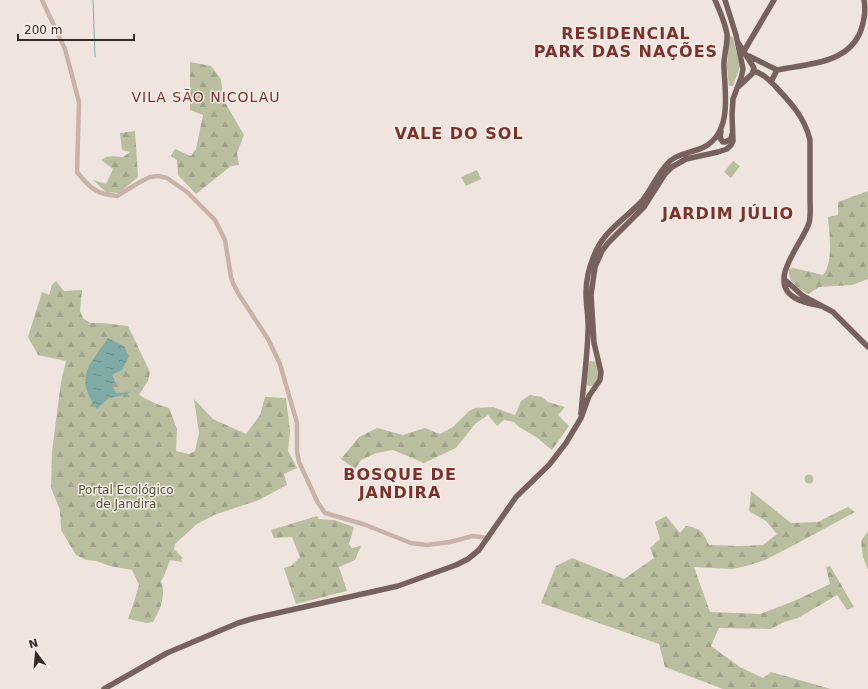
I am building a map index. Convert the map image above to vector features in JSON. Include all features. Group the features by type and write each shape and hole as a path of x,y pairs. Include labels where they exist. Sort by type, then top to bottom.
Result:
{"main road":[{"path":"715,0 727,35 724,64 726,87 725,104 720,138 723,142 726,142 731,139 733,132"},
{"path":"104,689 155,659 238,623 398,586 449,568 468,559 479,550 516,496 549,465 566,443 581,418 589,396 600,380 601,372 594,343 591,295 592,277 598,258 608,243 644,207 665,174 672,167 686,159 727,149 733,142 732,108 736,90 741,78 742,69 737,40 725,0"},
{"path":"746,54 774,0"},
{"path":"746,54 777,70 828,60 841,55 851,48 858,37 864,22 864,0"},
{"path":"736,90 748,78 753,71 754,66 737,40"},
{"path":"771,82 777,70"},
{"path":"753,71 762,74 788,99 797,111 808,131 810,140 809,224 791,255 786,267 784,280 803,296 833,312 868,347"},
{"path":"581,418 589,319 586,294 587,277 598,247 611,231 642,200 669,162 680,155 706,146 722,127"},
{"path":"586,361 592,357 599,360"},
{"path":"583,384 589,388 596,386"}],"street":[{"path":"42,0 65,49 78,102 77,172 92,190 108,195 118,196 150,177 158,176 167,178 176,183 215,220 225,240 231,277 238,293 264,333 280,364 297,423 297,452 299,462 318,504 325,513 363,524 411,543 427,545 450,542 473,536 488,538"}],"green space":[{"path":"729,36 733,37 740,67 733,86 729,86 727,67"},
{"path":"190,62 211,66 221,79 223,99 244,135 237,153 239,165 231,166 196,194 178,175 177,160 171,156 175,149 191,156 196,149 203,115 190,110"},
{"path":"135,131 138,177 119,193 106,192 93,180 106,184 113,169 101,160 103,158 114,156 123,157 130,152 122,150 120,133"},
{"path":"733,161 740,166 731,178 724,172"},
{"path":"477,170 481,179 466,186 461,177"},
{"path":"868,191 868,279 852,285 819,287 809,294 801,290 792,281 789,269 793,268 823,275 829,263 830,255 828,217 838,215 838,202"},
{"name":"Portal Ecológico de Jandira","path":"56,281 64,291 82,290 80,311 83,318 90,323 128,326 150,372 148,381 139,395 154,403 169,408 177,429 176,451 189,454 195,451 199,433 194,399 213,419 246,434 260,415 265,397 286,398 290,431 288,451 297,468 284,474 287,485 259,500 214,515 197,524 175,544 174,549 183,558 181,559 182,562 170,560 161,581 163,591 162,602 153,622 147,623 128,619 139,585 132,570 86,560 76,555 61,530 60,510 51,488 52,451 61,382 66,361 38,355 28,337 42,292 49,295 52,285"},
{"path":"590,361 596,362 598,377 595,384 588,386 586,384 587,364"},
{"path":"530,395 542,397 548,402 565,407 558,415 569,426 552,450 514,422 504,420 497,426 488,415 475,424 456,448 424,463 393,450 376,453 361,460 355,469 341,459 359,437 377,428 403,435 425,428 440,434 453,427 469,411 475,408 493,407 515,415 521,401"},
{"path":"809,474 814,479 809,484 804,479"},
{"path":"751,491 791,523 818,522 848,507 855,512 765,560 733,569 694,567 710,612 760,614 794,601 830,584 826,567 830,566 854,607 847,610 837,595 798,618 784,622 771,629 719,628 711,646 740,667 763,678 771,672 831,689 723,689 665,667 659,644 541,603 556,566 572,558 624,579 654,558 650,548 660,539 655,522 666,516 680,533 686,526 701,531 709,545 763,545 777,534 766,521 749,511"},
{"path":"317,516 319,519 334,520 354,527 349,544 352,548 361,546 355,560 339,567 347,591 296,604 284,568 291,566 300,557 292,537 274,538 271,530"},
{"path":"868,531 868,570 863,557 861,541"}],"water":[{"path":"108,338 125,347 128,358 122,370 112,375 115,381 112,386 116,393 131,392 109,398 97,409 90,398 85,380 90,364"}],"waterway":[{"path":"93,0 95,57"}],"district":[{"name":"RESIDENCIAL PARK DAS NAÇÕES","path":"626,42"},
{"name":"VILA SÃO NICOLAU","path":"206,97"},
{"name":"VALE DO SOL","path":"459,133"},
{"name":"JARDIM JÚLIO","path":"728,213"},
{"name":"BOSQUE DE JANDIRA","path":"400,483"}]}
